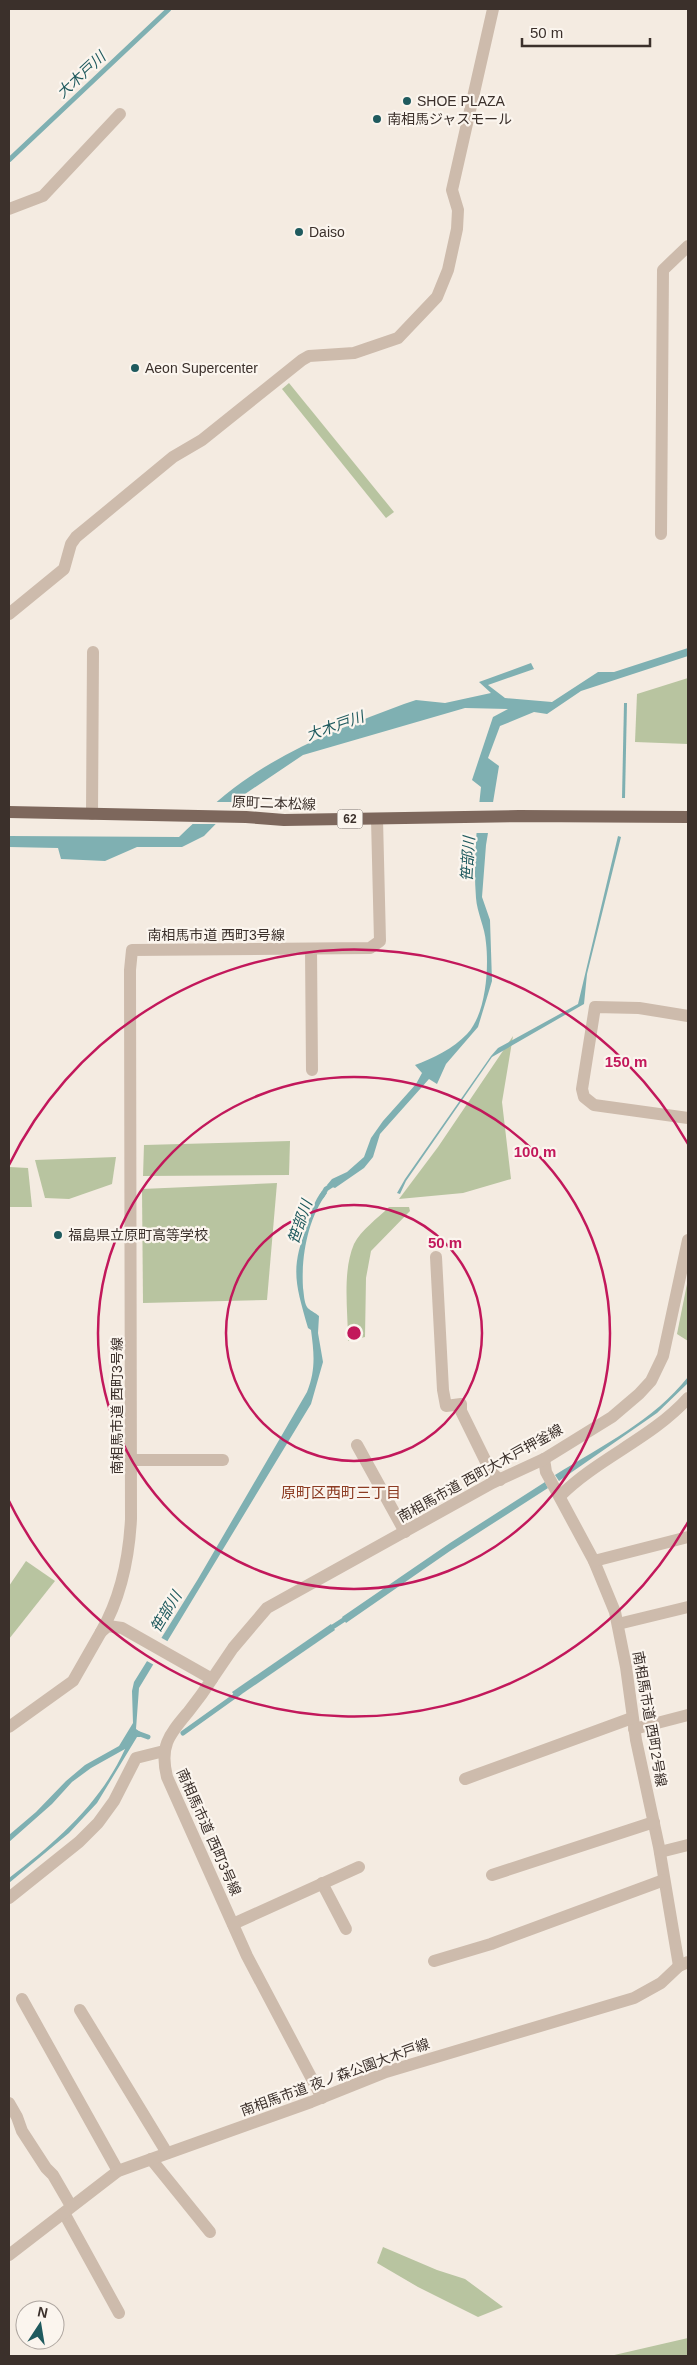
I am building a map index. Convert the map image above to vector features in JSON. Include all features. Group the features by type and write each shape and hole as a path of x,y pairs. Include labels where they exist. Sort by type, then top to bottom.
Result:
{"main road":[{"name":"原町二本松線","path":"9,812 246,817 284,820 514,816 688,817"}],"street":[{"path":"9,614 64,569 71,544 76,537 173,457 202,440 302,360 309,356 354,353 398,338 437,297 454,249 458,210 452,190 492,9"},
{"path":"9,209 43,196 120,114"},
{"path":"661,534 663,270 688,246"},
{"path":"92,814 93,652"},
{"name":"南相馬市道 西町3号線","path":"101,1632 122,1580 130,1542 132,1460 130,970 132,950 370,948 380,941 377,819"},
{"path":"311,949 312,1070"},
{"path":"688,1016 639,1008 595,1007 582,1089 584,1097 594,1105 688,1118"},
{"name":"南相馬市道 西町大木戸押釜線","path":"212,1679 233,1648 266,1608 500,1480 544,1459 612,1416 651,1380 658,1369 668,1340 688,1240"},
{"path":"436,1257 443,1390 446,1406 461,1404 461,1411 491,1472 500,1480"},
{"path":"558,1493 666,1420 688,1398"},
{"path":"357,1445 404,1532"},
{"name":"南相馬市道 西町2号線","path":"544,1459 546,1472 594,1561 615,1612 626,1667 633,1723 664,1880 684,1964"},
{"path":"132,1460 223,1460"},
{"path":"594,1561 688,1537"},
{"path":"618,1624 688,1607"},
{"path":"9,1728 73,1682 101,1632 108,1626 116,1626 133,1634 212,1679 172,1731 164,1751 136,1758 114,1801 98,1823 79,1842 9,1898"},
{"path":"465,1779 633,1723 688,1715"},
{"name":"南相馬市道 西町3号線","path":"164,1751 167,1777 233,1924 258,1978 322,2098"},
{"path":"492,1876 654,1822"},
{"path":"660,1852 688,1845"},
{"path":"233,1924 359,1867"},
{"path":"434,1961 491,1944 664,1880"},
{"path":"322,1883 346,1929"},
{"name":"南相馬市道 夜ノ森公園大木戸線","path":"9,2255 118,2171 322,2098 386,2072 634,1998 661,1983 684,1964"},
{"path":"22,1999 118,2171"},
{"path":"80,2010 167,2153"},
{"path":"9,2103 22,2131 46,2168 53,2175 68,2210 119,2313"},
{"path":"151,2159 210,2232"}],"green space":[{"path":"289,383 394,512 386,518 282,389"},
{"path":"688,678 688,744 635,742 637,694"},
{"path":"513,1036 502,1102 511,1179 463,1193 399,1199 438,1147"},
{"path":"290,1141 289,1175 143,1176 144,1145"},
{"path":"116,1157 112,1184 69,1199 45,1198 35,1160"},
{"path":"9,1167 28,1168 32,1207 9,1207"},
{"path":"277,1183 267,1300 143,1303 142,1189"},
{"path":"389,1207 409,1207 410,1211 371,1251 366,1278 365,1337 348,1341 347,1279 350,1255 354,1244 361,1234"},
{"path":"688,1279 688,1341 677,1334"},
{"path":"26,1561 55,1581 9,1639 9,1586"},
{"path":"383,2247 437,2270 465,2279 503,2307 478,2317 418,2287 377,2263"},
{"path":"688,2338 688,2356 610,2356"}],"water":[{"path":"688,648 688,656 581,691 547,714 534,712 500,726 488,758 499,766 486,845 482,897 490,920 492,981 478,1027 446,1064 437,1084 429,1079 380,1134 373,1157 364,1168 335,1188 327,1185 332,1179 347,1172 364,1157 371,1138 383,1121 416,1084 422,1073 415,1065 456,1044 467,1034 478,1015 485,991 487,954 475,884 476,842 481,787 472,780 493,717 508,709 465,708 303,755 245,794 204,836 182,847 137,847 105,861 61,859 58,848 9,847 9,836 179,837 209,808 261,769 300,747 404,704 416,700 445,703 491,693 479,682 531,663 534,669 488,685 505,698 552,702 598,672 614,672"},
{"path":"624,703 627,703 625,798 622,798"},
{"path":"618,836 621,837 587,974 584,1004 492,1057 406,1181 400,1194 397,1193 498,1048 578,1004"},
{"path":"322,1191 327,1193 315,1214 307,1238 303,1263 303,1288 306,1305 319,1316 318,1333 323,1362 311,1404 139,1688 136,1729 143,1734 137,1737 97,1803 69,1833 9,1883 9,1878 60,1836 75,1821 90,1804 115,1769 125,1749 91,1768 72,1782 52,1804 9,1842 9,1835 36,1812 66,1781 85,1765 119,1746 133,1723 132,1691 134,1682 198,1579 307,1392 313,1369 313,1346 311,1330 308,1328 296,1276 302,1239 312,1210"},
{"path":"688,1377 688,1383 657,1413 559,1481 555,1475 609,1443 643,1419"},
{"path":"545,1482 548,1488 450,1551 346,1623 342,1617 450,1543"},
{"path":"331,1624 335,1630 236,1698 232,1692"}],"pier":[{"path":"213,802 240,802 218,824 189,824"},
{"path":"477,802 495,802 490,833 474,833"},
{"path":"158,1636 169,1642 156,1666 145,1660"}],"waterway":[{"name":"大木戸川","path":"9,160 169,9"},
{"name":"笹部川","path":"322,1196 326,1189 335,1183"},
{"name":"笹部川","path":"328,1630 348,1617"},
{"name":"笹部川","path":"183,1733 239,1693"},
{"name":"笹部川","path":"137,1733 148,1737"}],"place":[{"name":"SHOE PLAZA","path":"407,101"},
{"name":"南相馬ジャスモール","path":"377,119"},
{"name":"Daiso","path":"299,232"},
{"name":"Aeon Supercenter","path":"135,368"},
{"name":"福島県立原町高等学校","path":"58,1235"}],"district":[{"name":"原町区西町三丁目","path":"341,1493"}]}
